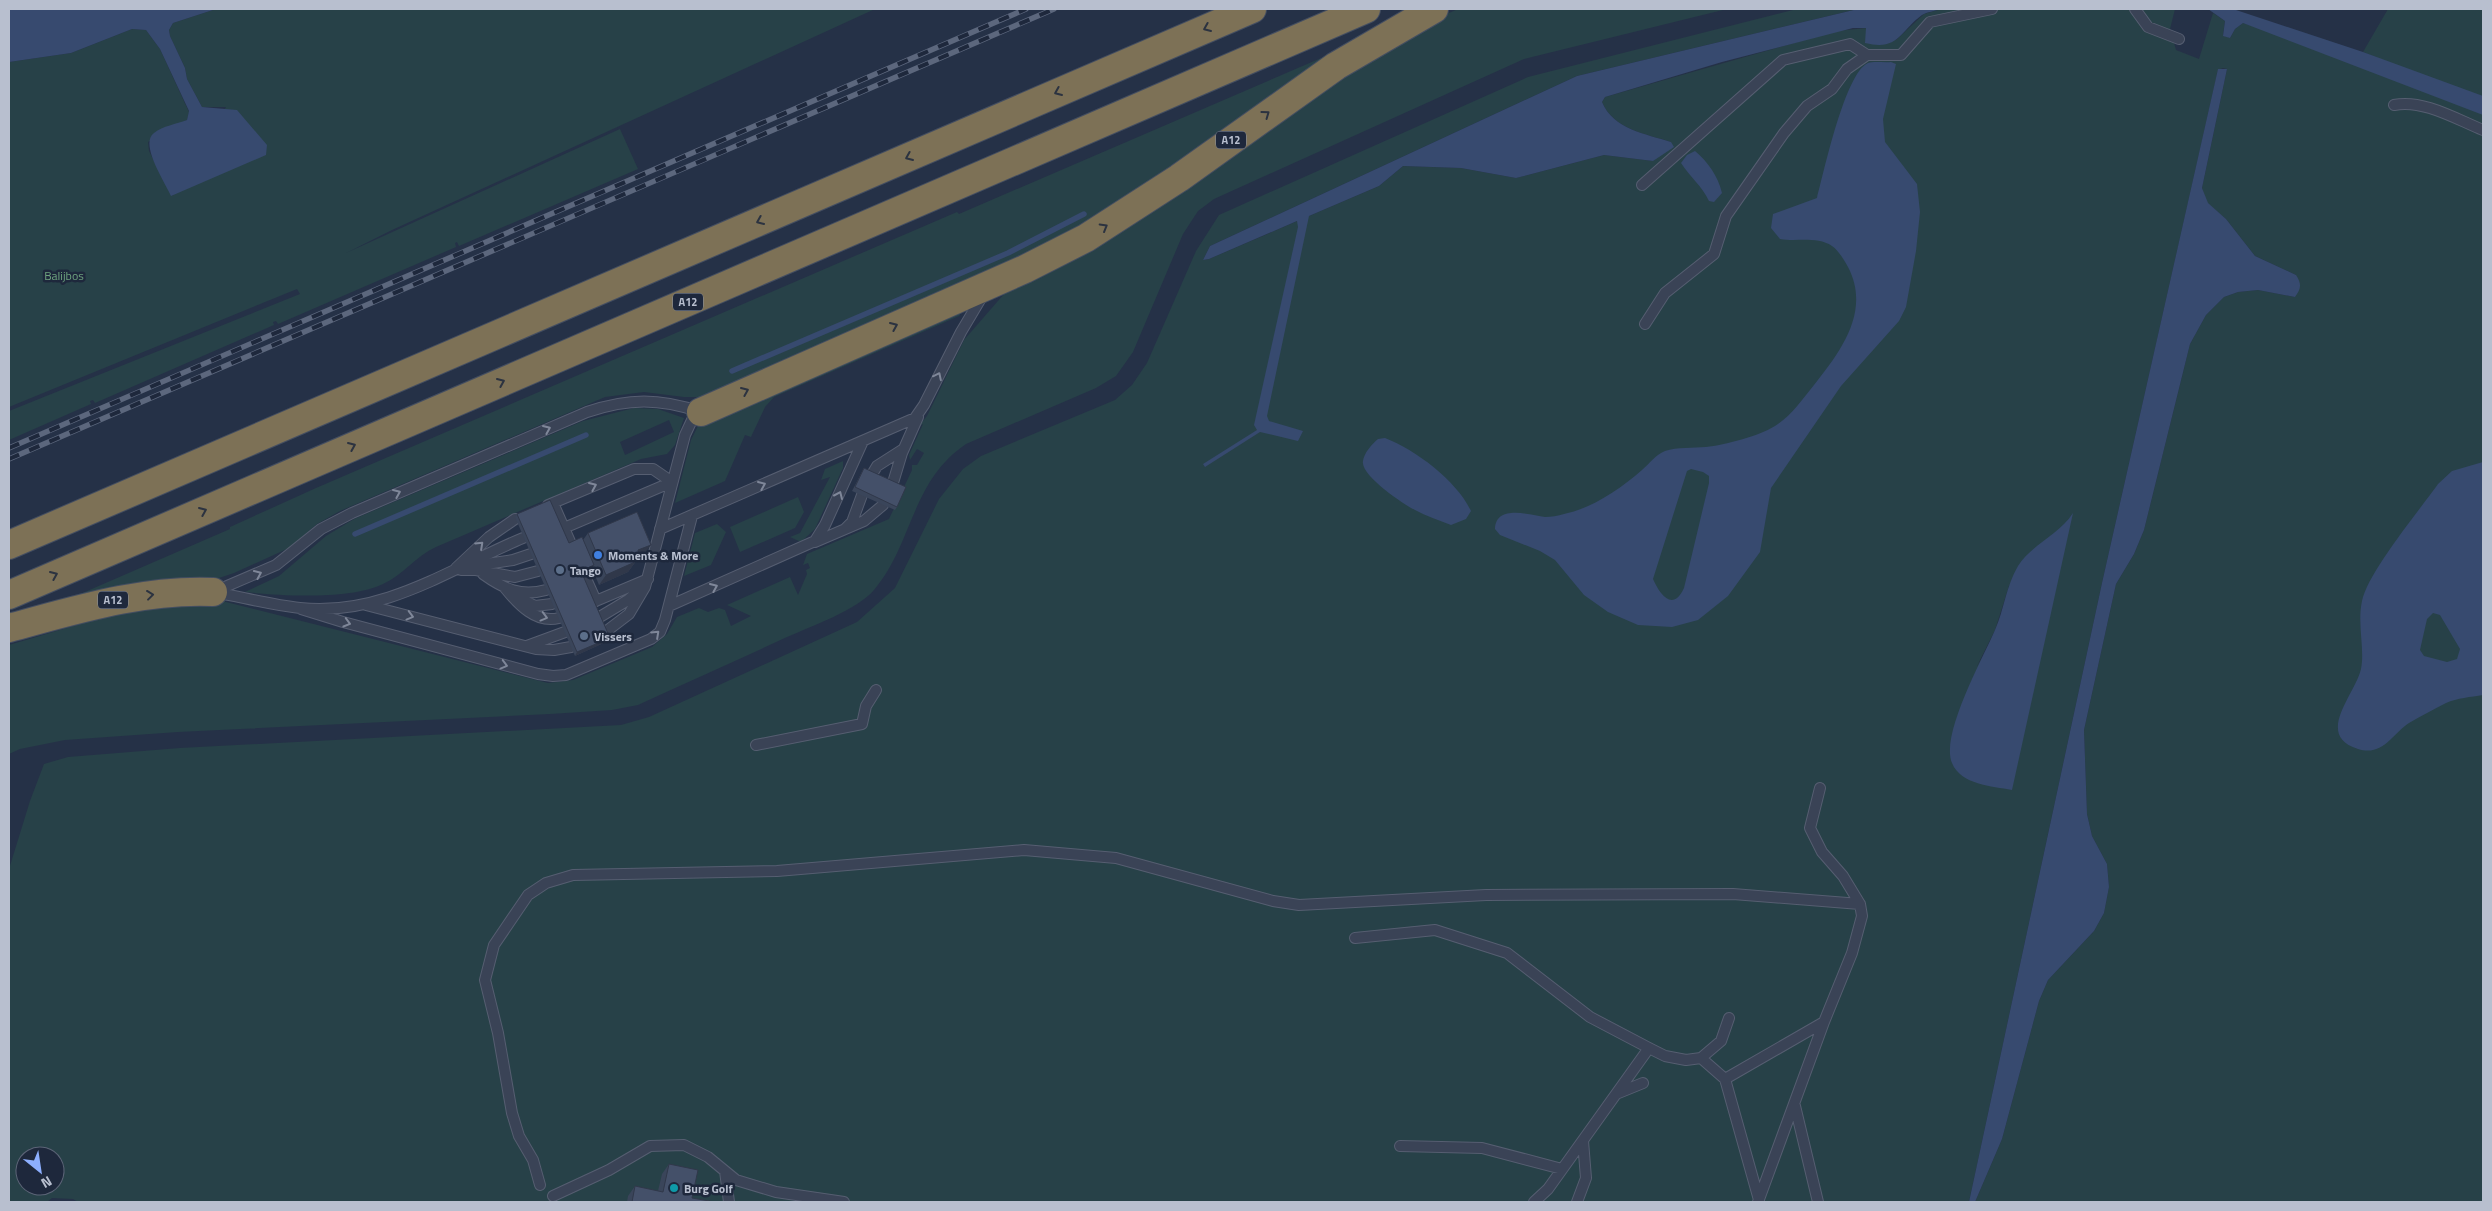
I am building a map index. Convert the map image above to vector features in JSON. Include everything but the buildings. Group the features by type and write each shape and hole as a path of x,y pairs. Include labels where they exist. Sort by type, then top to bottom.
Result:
{"highway":[{"path":"9,545 1252,9"},
{"name":"A12","path":"9,594 1366,9"},
{"name":"A12","path":"701,412 1055,254 1112,222 1203,161 1306,86 1357,53 1434,9"},
{"name":"A12","path":"9,628 70,610 125,598 186,591 212,592"}],"lane":[{"path":"1642,185 1783,60 1850,44 1867,55 1901,55 1930,22 1992,9"},
{"path":"2135,9 2148,28 2178,38"},
{"path":"1645,324 1665,294 1714,254 1726,216 1784,133 1807,106 1832,89 1847,69 1867,55"},
{"path":"2394,105 2406,103 2429,109 2483,130"},
{"path":"892,486 903,449 924,405 958,336 991,284"},
{"name":"A12","path":"212,592 276,565 321,530 352,513 588,412 614,404 640,400 674,404 701,412"},
{"path":"660,529 912,420 924,405"},
{"name":"A12","path":"604,633 629,614 642,595 648,579 672,482 688,428 695,416 701,412"},
{"path":"803,548 815,541 821,533 863,441"},
{"path":"871,476 877,466 898,455 903,449"},
{"path":"634,468 653,469 672,482 564,533 550,504 634,468"},
{"path":"838,533 850,524 862,495"},
{"path":"669,606 838,533 874,515 884,505"},
{"name":"A12","path":"212,592 301,608 343,622 538,674 557,676 582,669 653,638 662,629 692,516"},
{"name":"A12","path":"448,574 493,533 515,519"},
{"name":"A12","path":"301,608 336,608 363,604 394,596 448,574 523,538"},
{"name":"A12","path":"448,574 468,568 513,560 531,554"},
{"path":"476,570 530,604 541,606 552,604"},
{"name":"A12","path":"448,574 476,570 506,577 526,576 538,572"},
{"path":"582,574 593,602 648,579"},
{"name":"A12","path":"598,618 628,600 643,587 648,579"},
{"path":"504,588 528,594 546,590"},
{"path":"504,588 533,614 546,619 559,618"},
{"name":"A12","path":"363,604 521,645 548,650 571,647"},
{"name":"A12","path":"521,645 537,644 565,632"},
{"path":"756,745 862,724 866,706 876,690"},
{"path":"1759,1201 1824,1022 1852,952 1862,916 1860,904 1843,876 1822,852 1810,828 1820,788"},
{"path":"540,1185 533,1160 519,1136 512,1113 498,1033 485,980 494,945 528,895 546,883 573,875 777,871 1024,850 1116,858 1273,902 1299,905 1486,895 1704,894 1733,894 1860,904"},
{"path":"1355,938 1434,930 1508,952 1590,1016 1665,1056 1686,1060 1701,1058 1721,1041 1729,1018"},
{"path":"1726,1079 1824,1022"},
{"path":"1534,1202 1548,1190 1649,1048"},
{"path":"1701,1058 1726,1079 1759,1201"},
{"path":"1615,1095 1643,1084"},
{"path":"1795,1106 1818,1202"},
{"path":"1577,1202 1586,1178 1583,1141"},
{"path":"553,1196 609,1170 650,1146 684,1145 708,1157 736,1180 776,1192 844,1202"},
{"path":"1400,1146 1482,1148 1562,1169"},
{"path":"725,1171 729,1202"}],"green space":[{"name":"Balijbos","path":"216,9 875,9 392,230 346,253 620,129 638,169 459,246 457,242 455,243 456,247 278,324 276,321 273,322 274,325 95,403 93,400 90,401 91,404 9,440 9,411 300,294 297,289 9,407 9,62 71,53 132,29 146,30 160,49 189,112 187,120 148,142 149,151 172,196 226,107 202,107 187,79 185,68 169,30 173,23"},
{"path":"1458,9 1727,9 1524,59 1214,199 1198,211 1183,234 1133,352 1116,376 1096,388 966,444 948,459 934,476 923,494 897,553 887,572 874,590 857,604 834,617 638,705 612,710 550,714 178,732 65,740 20,749 9,754 9,645 144,605 222,601 548,683 573,680 652,647 667,634 677,617 699,608 708,612 719,608 725,610 731,626 751,616 727,605 790,577 798,595 807,574 806,570 810,568 808,563 803,565 807,554 889,519 912,470 912,465 917,465 924,453 917,449 910,460 909,455 923,424 918,427 927,416 964,340 1004,294 1222,156 1424,24"},
{"path":"1797,9 1858,9 1577,76 1210,246 1203,260 1379,186 1403,166 1461,168 1516,178 1604,155 1653,161 1671,142 1631,129 1614,119 1602,102 1605,97 1836,31 1867,28 1896,40 1924,14 1941,9 2175,9 2170,29 2176,50 2199,59 2213,13 2225,21 2223,35 2230,38 2235,29 2243,23 2378,58 2363,52 2388,9 2483,9 2483,1202 1975,1202 2002,1139 2039,1001 2048,980 2094,931 2104,913 2109,887 2107,864 2092,836 2087,814 2084,730 2116,584 2134,554 2144,530 2190,344 2206,315 2224,297 2238,292 2258,290 2295,297 2296,275 2255,256 2226,219 2207,203 2202,188 2227,69 2223,68 2218,70 2102,583 1969,1202 78,1202 73,1199 52,1198 47,1202 9,1202 9,869 30,801 44,764 68,757 180,748 621,725 649,717 857,622 895,588 939,499 963,469 981,456 1115,400 1132,385 1147,363 1196,251 1219,215 1528,77","holes":["2071,519 1977,666 1995,630 2009,586 2050,538"]},
{"path":"1356,43 1110,216 708,397 684,397 644,392 605,397 340,511 317,524 289,548 234,573 210,581 71,598 230,529 230,527 316,488 957,212 959,214"},
{"path":"962,312 959,316 774,397 765,407 751,437 745,435 725,481 675,503 691,440 700,422"},
{"path":"634,408 658,409 684,418 675,445 667,454 641,459 436,547 383,584 353,593 335,595 277,595 245,592 279,576 326,536 354,519 583,421","holes":["669,420 674,432 625,455 620,442"]},
{"path":"843,461 843,468 815,529 801,542 790,537 800,533 830,477 821,480 825,469"},
{"path":"798,497 804,512 795,528 740,552 730,527"},
{"path":"717,524 726,532 711,565 684,576 695,533"}],"water":[{"path":"9,9 216,9 173,23 169,30 170,36 185,68 187,79 202,107 237,110 267,145 266,155 171,196 151,154 150,138 161,129 187,120 189,111 160,49 146,30 132,29 71,53 9,62"},
{"path":"1858,9 1941,9 1922,15 1898,38 1885,44 1865,43 1866,28 1853,28 1722,62 1605,97 1602,102 1614,119 1631,129 1671,142 1674,147 1653,161 1604,155 1516,178 1461,168 1403,166 1379,186 1309,216 1267,416 1269,421 1303,431 1298,441 1260,432 1205,467 1203,464 1257,430 1254,425 1298,227 1297,221 1203,260 1210,246 1577,76"},
{"path":"2208,9 2233,9 2363,52 2483,96 2483,115 2243,23 2235,29 2230,38 2223,36 2225,21"},
{"path":"1891,62 1896,64 1883,119 1885,142 1917,184 1920,212 1916,251 1906,307 1899,321 1841,386 1771,488 1760,552 1728,596 1698,620 1672,627 1638,625 1608,612 1584,595 1555,560 1540,551 1500,535 1495,529 1497,521 1501,516 1514,513 1550,517 1575,511 1615,491 1655,457 1665,451 1714,446 1751,437 1775,426 1796,407 1824,372 1843,344 1850,330 1856,299 1854,283 1848,267 1837,250 1820,241 1780,239 1771,228 1773,214 1817,198 1836,124 1851,85 1859,71 1868,63","holes":["1691,469 1703,472 1709,476 1709,483 1684,588 1676,599 1671,600 1659,591 1653,579 1687,471"]},
{"path":"2218,69 2227,69 2202,188 2208,203 2226,219 2255,256 2296,275 2300,289 2295,297 2258,290 2238,292 2224,297 2206,315 2190,344 2144,530 2134,554 2116,584 2084,730 2087,814 2092,836 2107,864 2109,887 2104,913 2094,931 2048,980 2039,1001 2002,1139 1975,1202 1969,1202 2102,583"},
{"path":"1695,151 1712,170 1718,181 1722,193 1714,202 1709,201 1681,163 1687,155"},
{"path":"1385,438 1410,450 1446,478 1465,500 1471,511 1466,519 1451,525 1428,516 1401,502 1368,474 1363,461 1365,455 1378,439"},
{"path":"2483,462 2483,695 2446,703 2403,727 2381,747 2367,751 2358,749 2345,743 2339,734 2338,724 2361,669 2360,619 2362,601 2366,589 2395,542 2438,484 2452,471","holes":["2433,613 2440,615 2460,649 2457,659 2447,662 2424,656 2420,650 2427,619"]},
{"path":"2073,513 2012,790 1978,783 1962,776 1952,763 1950,750 1957,716 1995,630 2018,566 2024,558 2067,521"}],"waterway":[{"path":"732,371 1008,253 1084,214"},
{"path":"355,534 586,435"}],"railway":[{"path":"9,448 1026,9"},
{"path":"9,459 1054,9"}],"place":[{"name":"Moments & More","path":"598,555"},
{"name":"Tango","path":"560,570"},
{"name":"Vissers","path":"584,636"},
{"name":"Burg Golf","path":"674,1188"}]}
